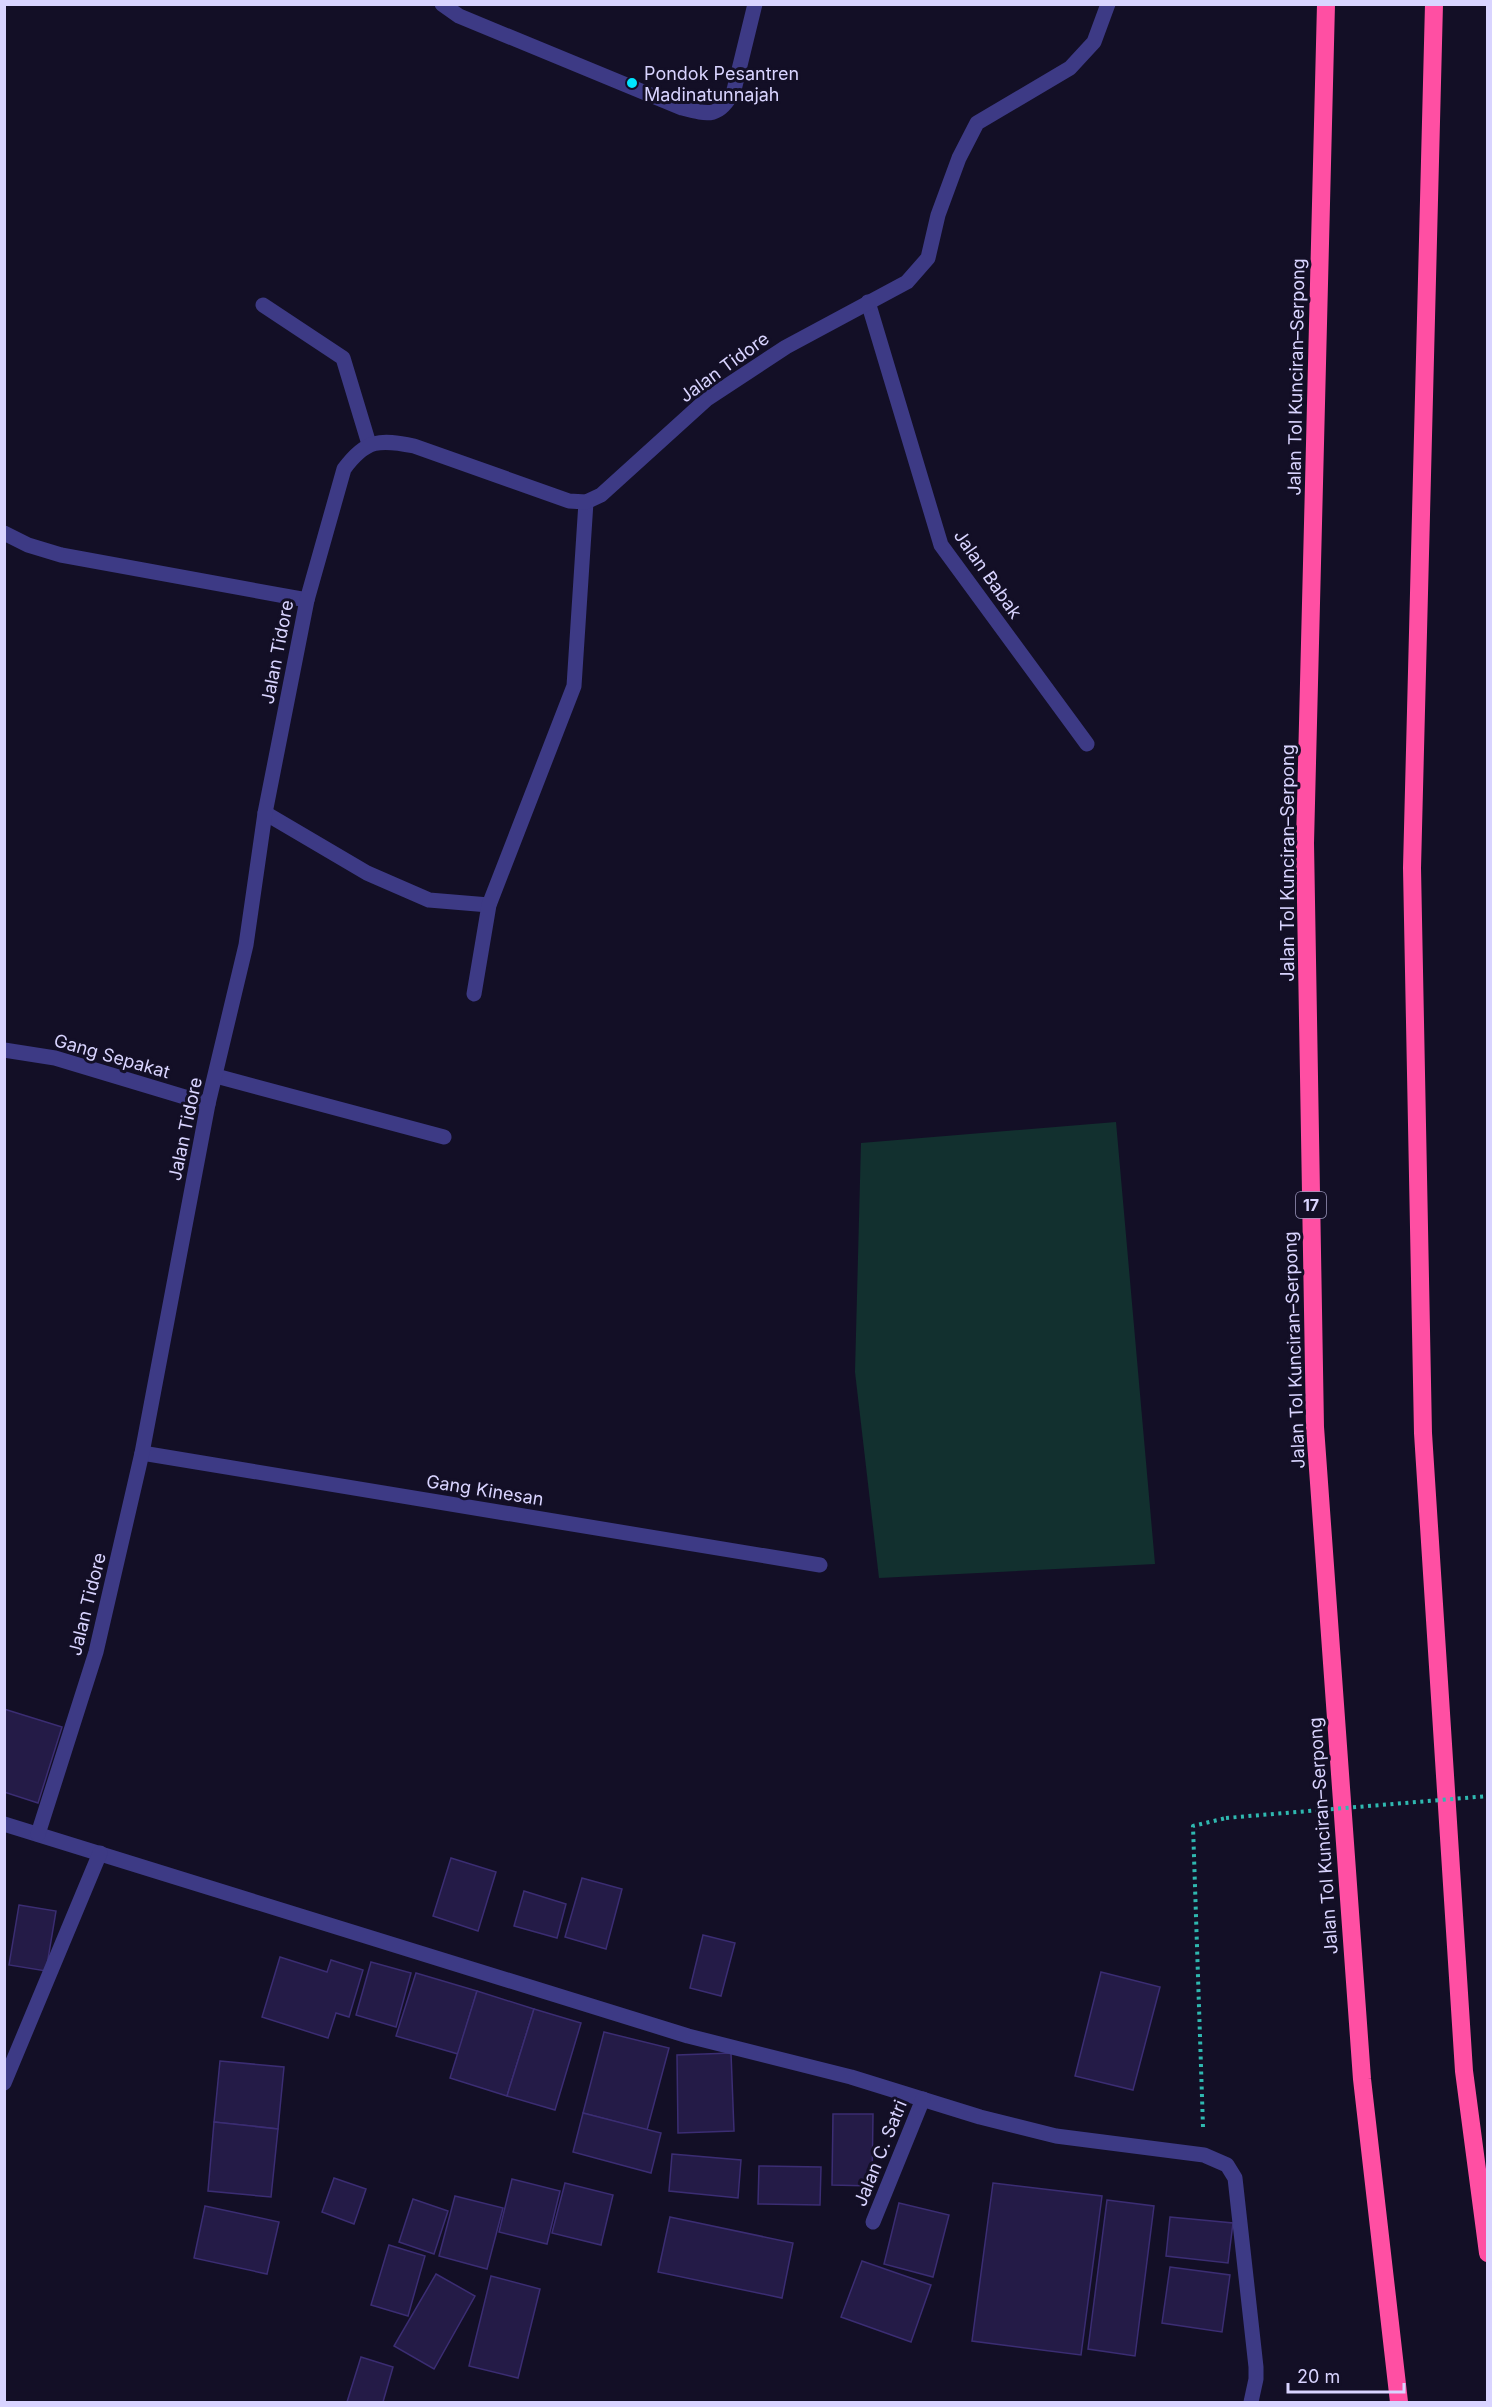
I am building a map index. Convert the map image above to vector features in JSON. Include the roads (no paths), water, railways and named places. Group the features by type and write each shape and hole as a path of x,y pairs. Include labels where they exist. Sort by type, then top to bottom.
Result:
{"highway":[{"name":"Jalan Tol Kunciran–Serpong","path":"1326,4 1305,843 1315,1427 1362,2079 1399,2403"},
{"path":"1434,4 1412,868 1422,1421 1464,2071 1488,2253"}],"street":[{"path":"442,4 462,10 682,108 702,113 713,113 728,101 734,90 754,4"},
{"name":"Jalan Tidore","path":"586,502 601,495 707,399 786,347 907,282 928,258 938,215 959,159 977,123 1070,68 1094,42 1108,4"},
{"name":"Jalan Babak","path":"868,302 940,544 1087,744"},
{"path":"263,305 343,358 369,444 388,441 414,446 569,501 586,502 574,686 489,904 474,994"},
{"name":"Jalan Tidore","path":"38,1834 96,1652 142,1453 208,1104 246,945 265,813 307,600 344,469 355,455 369,444"},
{"path":"4,533 28,545 61,555 307,600"},
{"path":"265,813 367,873 429,900 489,904"},
{"name":"Gang Sepakat","path":"4,1050 55,1058 208,1104"},
{"path":"216,1076 444,1137"},
{"name":"Gang Kinesan","path":"142,1453 820,1565"},
{"path":"4,1824 688,2036 850,2077 1056,2136 1204,2156 1227,2165 1235,2178 1256,2367 1251,2403"},
{"path":"4,2083 100,1853"},
{"name":"Jalan C. Satri","path":"873,2222 923,2099"}],"place":[{"name":"Pondok Pesantren Madinatunnajah","path":"632,83"}]}
